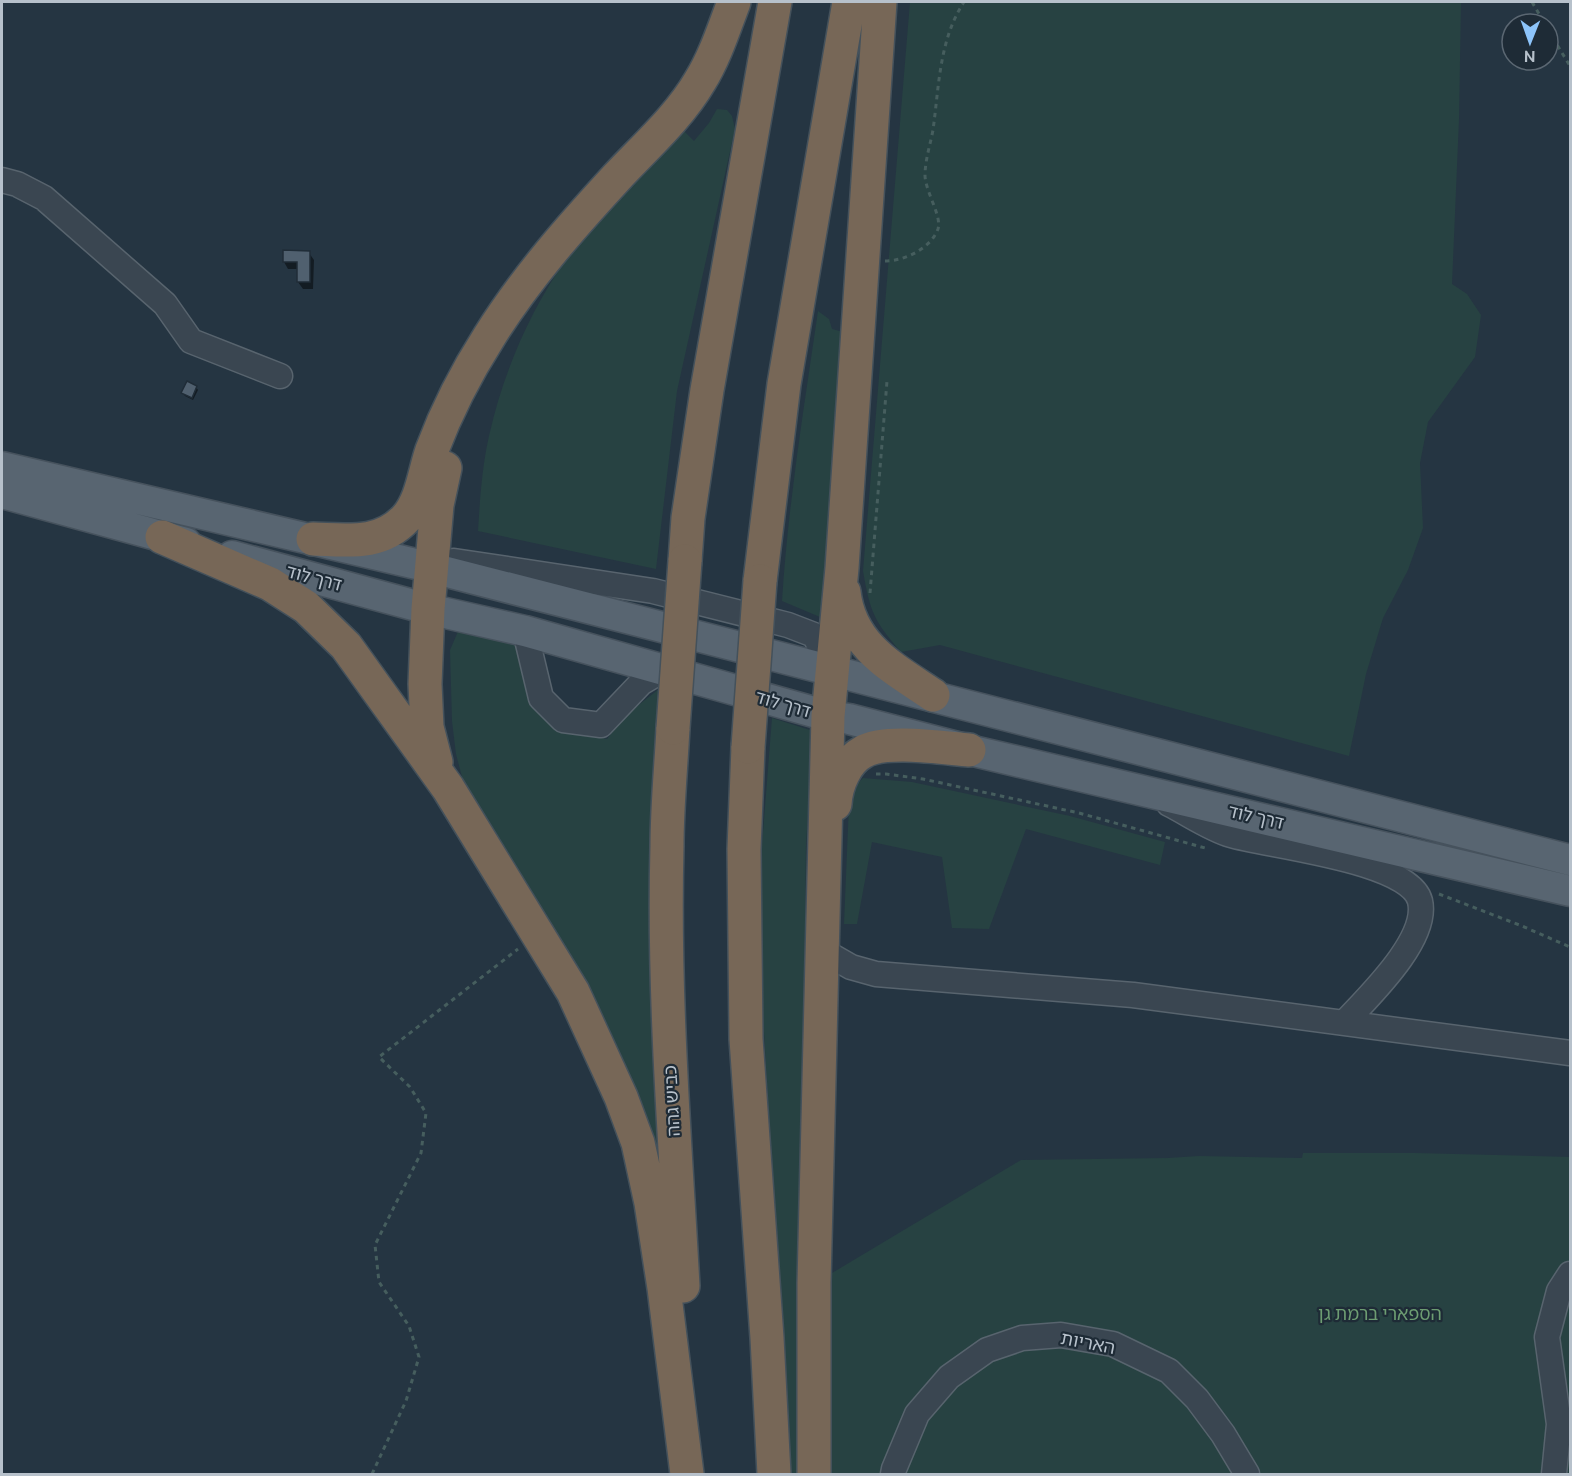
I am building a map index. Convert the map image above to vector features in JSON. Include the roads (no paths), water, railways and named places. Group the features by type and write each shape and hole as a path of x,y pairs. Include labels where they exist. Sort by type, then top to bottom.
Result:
{"highway":[{"path":"312,539 370,540 391,531 406,518 414,507 431,453 453,397 490,335 534,273 576,221 682,107 701,81 734,2"},
{"name":"כביש גהה","path":"693,1474 670,1076 666,844 688,518 707,390 776,2"},
{"path":"774,1474 746,1040 744,872 748,747 760,581 784,384 849,2"},
{"path":"813,1474 814,1283 828,716 842,568 880,2"},
{"path":"448,788 436,762 427,727 425,684 428,609 437,505 447,456 490,335"},
{"path":"162,537 270,584 306,607 346,646 448,788 573,992 621,1097 638,1143 651,1203 664,1288 687,1474"},
{"path":"842,568 845,602 860,638 879,658 933,695"},
{"path":"820,1045 831,955 836,798 843,775 853,759 864,751 896,745 969,750"}],"main road":[{"name":"דרך לוד","path":"2,467 432,568 1570,860"},
{"name":"דרך לוד","path":"2,493 428,609 525,631 828,716 849,719 969,750 1570,891"}],"lane":[{"path":"2,180 17,184 44,198 165,304 191,341 280,376"},
{"path":"525,631 541,698 563,720 601,725 641,682 663,670"},
{"path":"1141,790 1228,834 1361,862 1391,874 1417,894 1421,913 1414,934 1397,963 1345,1022"},
{"path":"831,955 851,967 876,974 1133,994 1570,1053"},
{"path":"1554,1474 1558,1424 1547,1337 1559,1291 1570,1274"},
{"name":"האריות","path":"893,1474 918,1414 949,1377 987,1350 1022,1338 1061,1335 1113,1344 1168,1371 1197,1399 1247,1474"}],"park label":[{"name":"הספארי ברמת גן","path":"1380,1314"}]}
